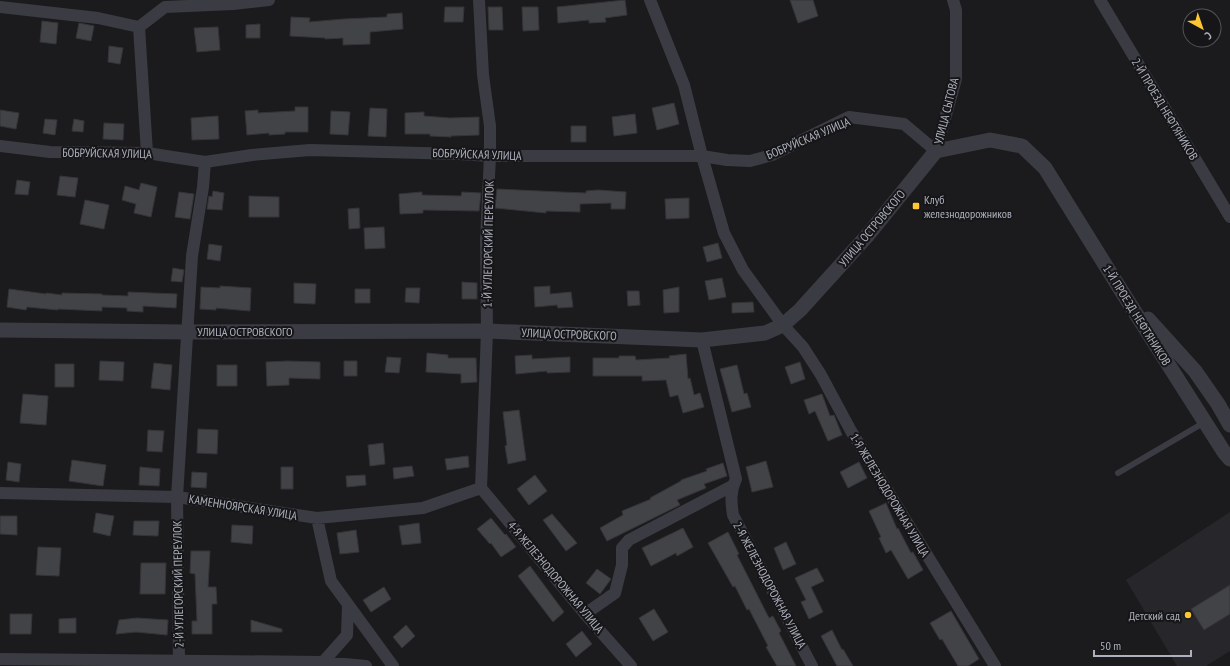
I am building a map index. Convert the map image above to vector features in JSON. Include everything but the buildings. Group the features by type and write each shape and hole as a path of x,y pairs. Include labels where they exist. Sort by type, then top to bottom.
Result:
{"street":[{"path":"0,7 98,18 138,27 165,7 233,4 269,0"},
{"name":"1-Й УГЛЕГОРСКИЙ ПЕРЕУЛОК","path":"479,0 483,75 490,126 486,239 487,331 481,488"},
{"name":"1-Я ЖЕЛЕЗНОДОРОЖНАЯ УЛИЦА","path":"650,0 684,85 724,233 743,270 783,325 803,347 821,375 851,431 995,666"},
{"name":"УЛИЦА СЫТОВА","path":"936,151 956,79 956,10 953,0"},
{"name":"2-Й ПРОЕЗД НЕФТЯНИКОВ","path":"1100,0 1230,217"},
{"path":"138,27 147,153"},
{"name":"БОБРУЙСКАЯ УЛИЦА","path":"0,146 50,152 147,153 205,162 252,155 310,150 490,156 702,156 727,160 750,160 772,155 849,117 904,124 936,151"},
{"name":"1-Й ПРОЕЗД НЕФТЯНИКОВ","path":"936,151 990,140 1022,146 1046,168 1118,287 1230,459"},
{"name":"УЛИЦА ОСТРОВСКОГО","path":"0,330 188,332 487,331 702,340 765,333 783,325 800,310 862,241 936,151"},
{"name":"2-Й УГЛЕГОРСКИЙ ПЕРЕУЛОК","path":"177,663 177,497 192,256 204,187 205,162"},
{"path":"1118,287 1195,371 1218,404 1230,425"},
{"name":"2-Я ЖЕЛЕЗНОДОРОЖНАЯ УЛИЦА","path":"702,340 736,479 732,486 731,497 733,516 812,666"},
{"path":"585,614 615,593 622,565 622,548 629,540 732,486"},
{"name":"КАМЕННОЯРСКАЯ УЛИЦА","path":"0,494 177,497 318,518 423,508 481,488"},
{"name":"4-Я ЖЕЛЕЗНОДОРОЖНАЯ УЛИЦА","path":"481,488 585,614 632,666"},
{"path":"318,518 331,582 393,666"},
{"path":"323,662 347,635 348,605"},
{"path":"0,659 177,663 323,662 366,666"}],"lane":[{"path":"1118,473 1205,422"}],"shaded area":[{"name":"Детский сад","path":"1230,512 1230,651 1206,666 1177,666 1126,580"}],"place":[{"name":"Клуб железнодорожников","path":"916,206"},
{"name":"Детский сад","path":"1188,615"}]}
